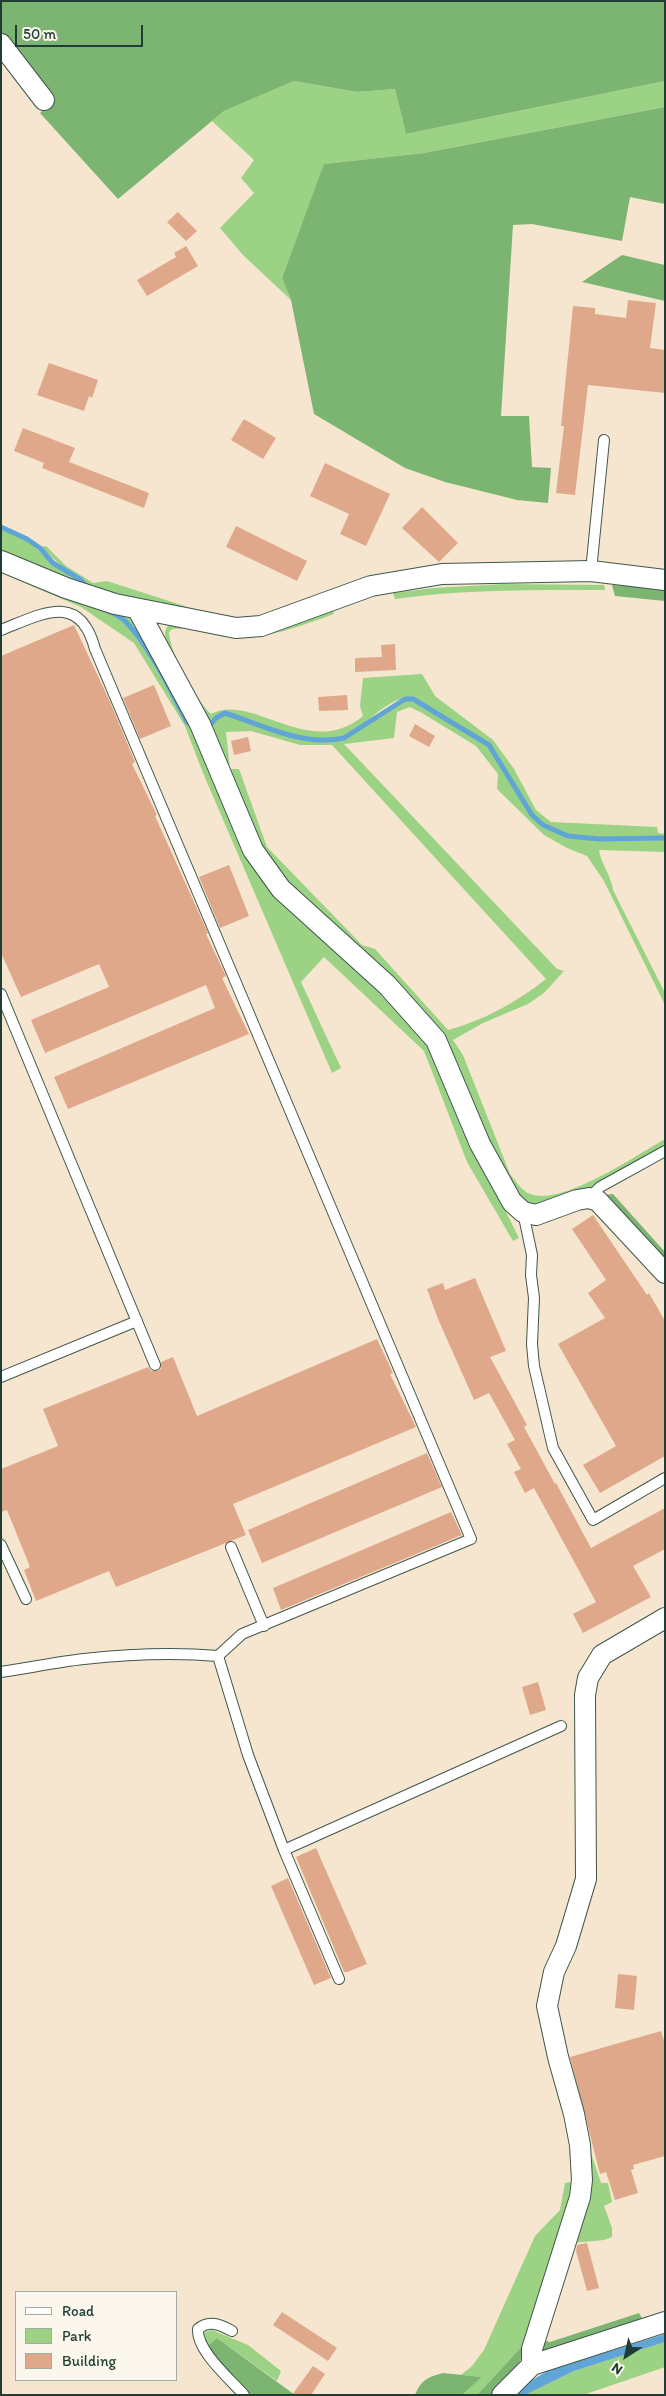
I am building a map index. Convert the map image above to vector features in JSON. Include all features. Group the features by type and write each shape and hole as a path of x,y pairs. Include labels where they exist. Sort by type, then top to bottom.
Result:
{"street":[{"path":"1,44 44,100"},
{"path":"1,561 66,588 138,610 236,628 261,626 380,585 442,574 591,571 665,580"},
{"path":"138,610 200,724 253,850 281,889 387,985 436,1040 480,1144 508,1196 522,1212 536,1215 577,1200 589,1198 598,1201 665,1273"},
{"path":"532,2365 532,2349 576,2212 582,2180 580,2145 574,2114 558,2058 548,2006 554,1972 566,1946 586,1879 585,1695 588,1678 602,1655 665,1618"},
{"path":"502,2395 532,2365 665,2322"}],"lane":[{"path":"591,571 604,440"},
{"path":"1,630 43,614 64,611 79,617 90,632 95,649 154,791 269,1057 470,1539 242,1634 218,1656 152,1653 83,1659 1,1672"},
{"path":"1,994 155,1365"},
{"path":"589,1198 600,1187 665,1151"},
{"path":"522,1212 532,1255 531,1275 534,1298 532,1344 534,1366 553,1448 593,1520 665,1478"},
{"path":"1,1377 137,1321"},
{"path":"1,1545 26,1599"},
{"path":"231,1547 264,1626"},
{"path":"218,1656 248,1755 284,1850 340,1979"},
{"path":"284,1850 561,1726"},
{"path":"232,2331 212,2323 203,2325 198,2329 197,2338 202,2347 244,2395"}],"green space":[{"path":"1,1 665,1 665,81 406,134 395,89 357,92 294,81 224,111 118,199 40,113 51,103 1,35"},
{"path":"294,81 357,92 395,89 406,134 665,81 665,107 424,153 325,164 282,278 291,300 243,255 220,228 254,193 241,178 254,160 212,121 224,111"},
{"path":"665,107 665,204 630,197 622,241 532,224 513,225 501,416 529,416 532,467 551,468 548,503 517,500 445,482 405,468 314,414 291,300 282,278 324,164 424,153"},
{"path":"622,255 665,265 665,301 582,282"},
{"path":"1,528 28,540 52,564 81,583 1,555"},
{"path":"46,546 66,566 93,583 107,581 203,612 97,594 82,579 66,570 41,547"},
{"path":"1,568 103,608 124,621 145,650 186,722 196,729 187,721 146,649 125,620 106,608 126,614 153,644 198,726 257,871 288,906 367,975 431,1040 468,1136 519,1238 513,1241 467,1162 424,1051 324,957 301,982 341,1068 332,1073 203,773 185,726 134,643 81,607 1,573"},
{"path":"504,584 604,585 605,590 474,592 395,599 393,593 434,588"},
{"path":"612,585 665,588 665,601 615,596"},
{"path":"333,610 334,614 309,623 257,636 230,637 194,630 172,629 169,632 170,642 184,676 211,714 227,710 245,711 282,724 322,732 343,728 363,716 360,706 363,678 422,674 435,696 493,740 514,769 536,810 551,822 657,827 658,833 665,834 665,837 599,838 568,835 544,824 533,815 490,745 413,698 394,701 353,732 332,740 301,737 267,727 225,711 215,717 210,724 166,644 165,632 171,624 264,633 285,628"},
{"path":"405,700 413,701 429,709 488,746 531,816 542,827 567,837 599,841 665,840 665,852 599,850 613,890 665,993 665,1005 604,881 587,856 567,848 544,835 497,789 498,774 476,746 410,707 397,712 394,738 344,744 557,969 564,971 544,993 528,1004 483,1023 453,1040 463,1055 510,1174 518,1185 528,1193 542,1196 558,1194 597,1178 665,1139 665,1147 585,1194 540,1204 523,1200 511,1188 460,1076 286,885 262,849 212,731 215,721 225,714 284,735 316,742 330,742 351,736 373,719","holes":["251,731 300,745 332,745 546,979 524,995 487,1016 448,1030 375,949 362,945 267,847 239,769 230,769 226,732"]},
{"path":"613,1194 665,1252 665,1263 602,1195"},
{"path":"591,2153 601,2183 608,2183 612,2202 604,2206 612,2228 612,2237 604,2240 573,2243"},
{"path":"576,2181 525,2343 477,2395 462,2395 482,2377 461,2375 472,2366 484,2350 535,2236 560,2210 565,2183"},
{"path":"639,2313 642,2318 639,2322 542,2352 543,2340 550,2342"},
{"path":"212,2330 248,2345 281,2371 277,2381 217,2338 206,2347 203,2336 205,2332"},
{"path":"217,2338 295,2395 250,2395 206,2347"},
{"path":"665,2342 665,2367 583,2395 525,2395 574,2371"},
{"path":"525,2343 521,2359 508,2377 491,2395 477,2395"},
{"path":"443,2373 482,2377 462,2395 415,2395 426,2380"}],"water":[{"path":"665,2334 665,2342 574,2371 525,2395 515,2395 529,2382 549,2370"}],"building":[{"path":"178,212 197,231 186,241 167,222"},
{"path":"186,246 198,266 147,296 137,280 176,257 174,253"},
{"path":"628,300 656,303 650,348 665,350 665,393 588,385 575,495 556,493 564,426 561,426 573,306 595,308 595,314 626,318"},
{"path":"49,363 98,380 92,398 89,396 84,411 37,395"},
{"path":"244,419 276,438 263,459 231,440"},
{"path":"23,428 75,448 69,462 149,493 144,508 42,468 44,463 14,451"},
{"path":"325,463 390,494 366,546 340,534 349,514 310,496"},
{"path":"422,507 458,543 439,562 402,528"},
{"path":"236,526 307,561 297,581 226,547"},
{"path":"74,625 111,704 135,762 132,764 157,815 155,816 226,976 222,978 249,1034 68,1109 54,1077 215,1008 206,985 45,1053 31,1020 109,987 99,964 21,997 1,953 1,656"},
{"path":"395,644 396,670 355,672 355,658 382,657 381,645"},
{"path":"154,685 171,726 140,739 123,698"},
{"path":"347,695 348,710 319,711 318,697"},
{"path":"415,724 435,736 429,747 409,736"},
{"path":"248,737 251,751 234,755 231,741"},
{"path":"229,865 249,916 220,928 199,877"},
{"path":"593,1215 647,1295 649,1293 665,1321 665,1456 600,1493 583,1465 616,1446 558,1344 605,1318 588,1293 606,1280 572,1229"},
{"path":"475,1278 506,1351 490,1357 527,1425 524,1427 591,1548 665,1508 665,1549 633,1566 651,1597 583,1633 573,1614 596,1602 534,1488 525,1493 514,1472 521,1469 507,1444 515,1440 489,1393 474,1400 438,1319 427,1289 443,1283 445,1290"},
{"path":"377,1339 393,1373 390,1374 416,1427 233,1504 246,1535 116,1587 109,1571 36,1601 24,1570 30,1567 7,1510 1,1512 1,1469 58,1446 43,1409 148,1367 151,1371 157,1371 161,1369 161,1362 173,1357 197,1416"},
{"path":"427,1453 442,1487 262,1563 248,1530"},
{"path":"451,1512 462,1535 281,1610 273,1588"},
{"path":"538,1682 546,1710 530,1715 522,1687"},
{"path":"316,1848 367,1964 347,1972 344,1972 296,1857"},
{"path":"288,1878 331,1978 314,1985 271,1886"},
{"path":"618,1974 637,1976 634,2010 615,2008"},
{"path":"661,2031 665,2044 665,2156 633,2165 634,2169 631,2170 638,2193 615,2200 606,2172 600,2174 570,2057"},
{"path":"587,2243 599,2288 587,2291 576,2251 577,2245"},
{"path":"282,2312 337,2348 328,2361 273,2325"},
{"path":"313,2366 325,2374 311,2395 292,2395"}],"waterway":[{"path":"1,527 27,539 40,548 53,563 81,580 86,586"},
{"path":"109,611 125,621 143,643 187,722 192,725"},
{"path":"211,724 216,718 225,713 283,733 314,740 329,740 344,738 405,699 413,699 489,745 532,815 543,825 568,836 599,839 665,838"}]}
